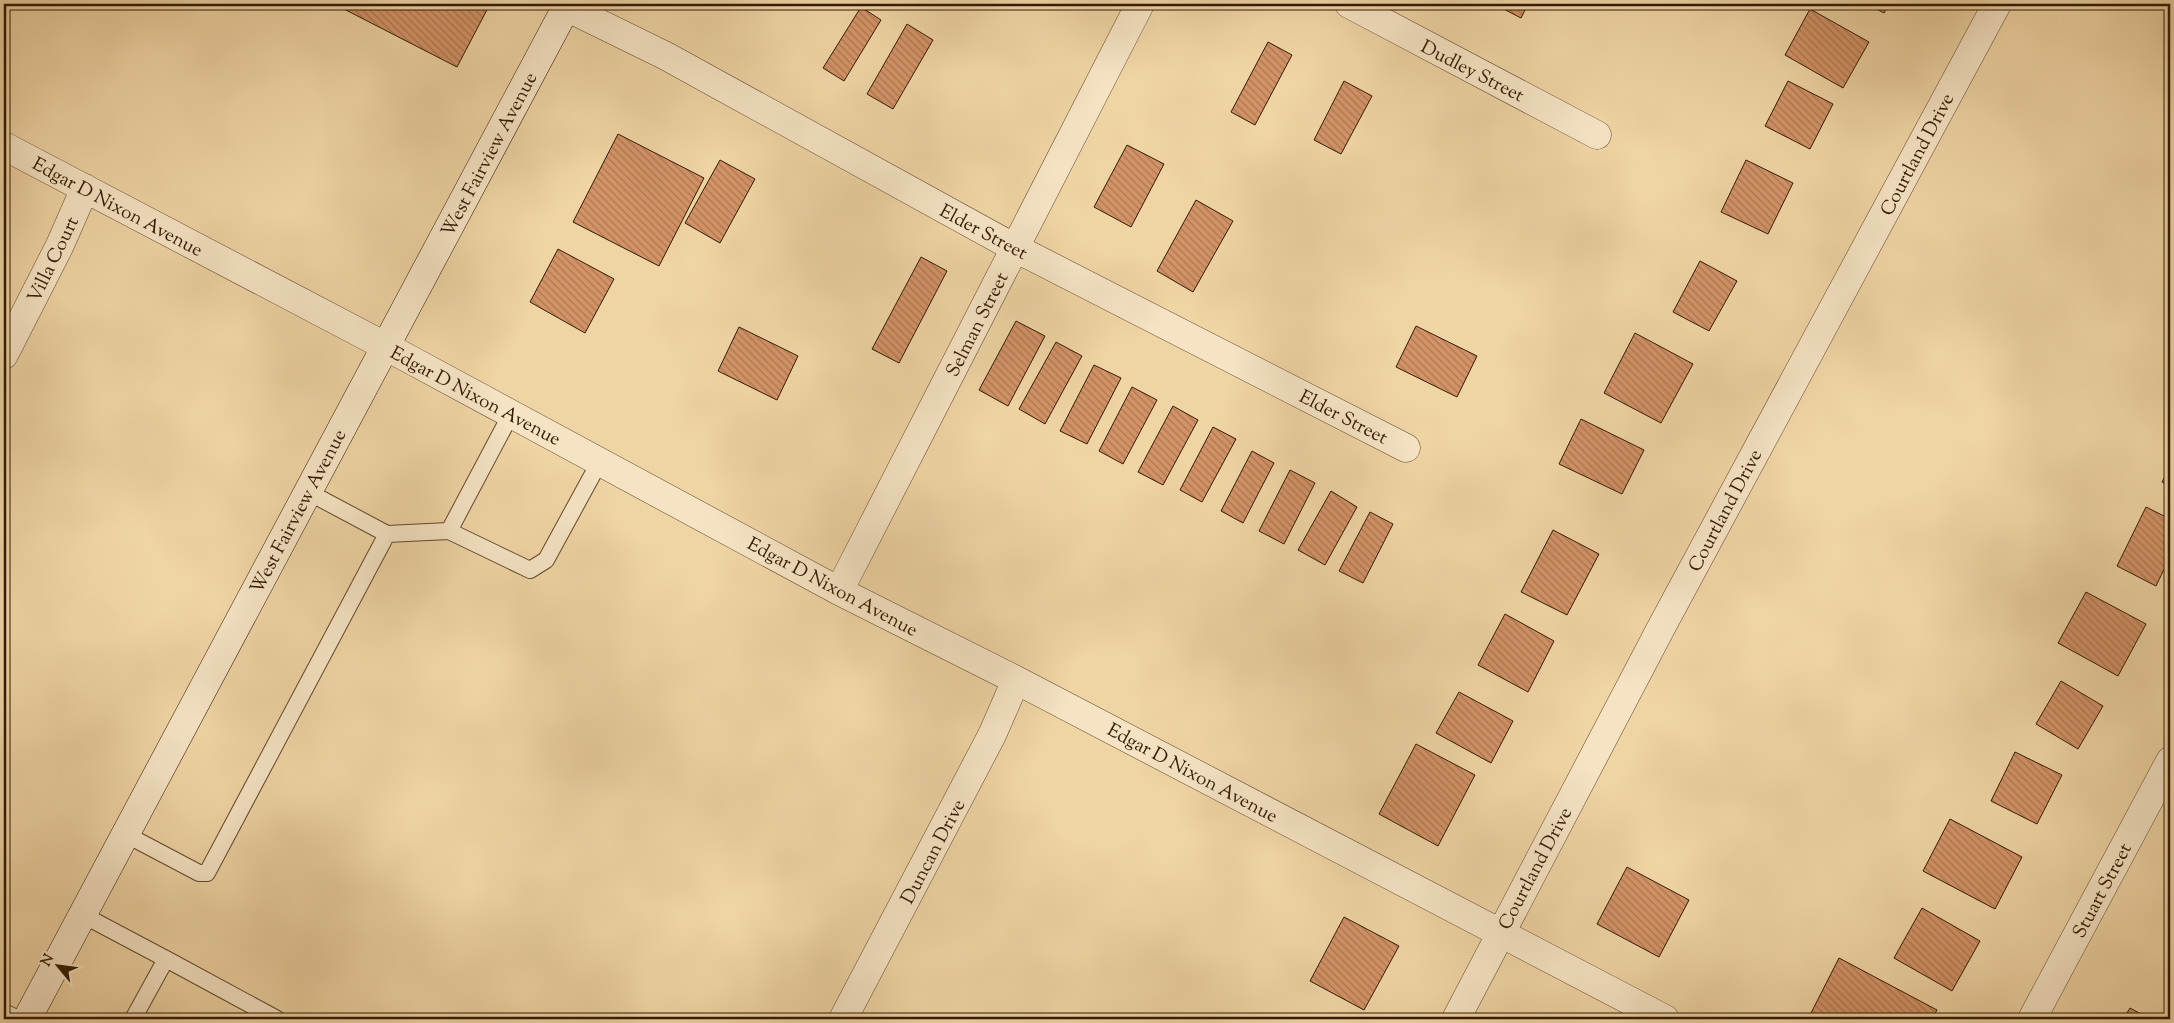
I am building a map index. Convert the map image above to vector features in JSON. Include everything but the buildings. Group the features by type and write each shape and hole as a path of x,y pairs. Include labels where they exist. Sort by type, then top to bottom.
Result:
{"street":[{"name":"Selman Street","path":"839,591 1140,4"},
{"name":"Dudley Street","path":"1349,4 1598,135"},
{"name":"Courtland Drive","path":"1456,1019 1500,932 1997,4"},
{"name":"Elder Street","path":"567,5 666,56 1015,248 1406,448"},
{"name":"West Fairview Avenue","path":"27,1019 567,5"},
{"name":"Edgar D Nixon Avenue","path":"4,146 385,346 839,591 1016,680 1665,1019"},
{"name":"Villa Court","path":"4,356 60,245 85,188"},
{"name":"Duncan Drive","path":"843,1019 992,735 1016,680"},
{"name":"Stuart Street","path":"2032,1019 2170,761"}],"lane":[{"path":"449,530 511,414"},
{"path":"308,492 386,534 449,530 530,570 546,560 600,461"},
{"path":"125,834 199,873 208,872 386,534"},
{"path":"83,915 277,1019"},
{"path":"133,1019 166,959"},
{"path":"4,1012 18,1019"}]}
